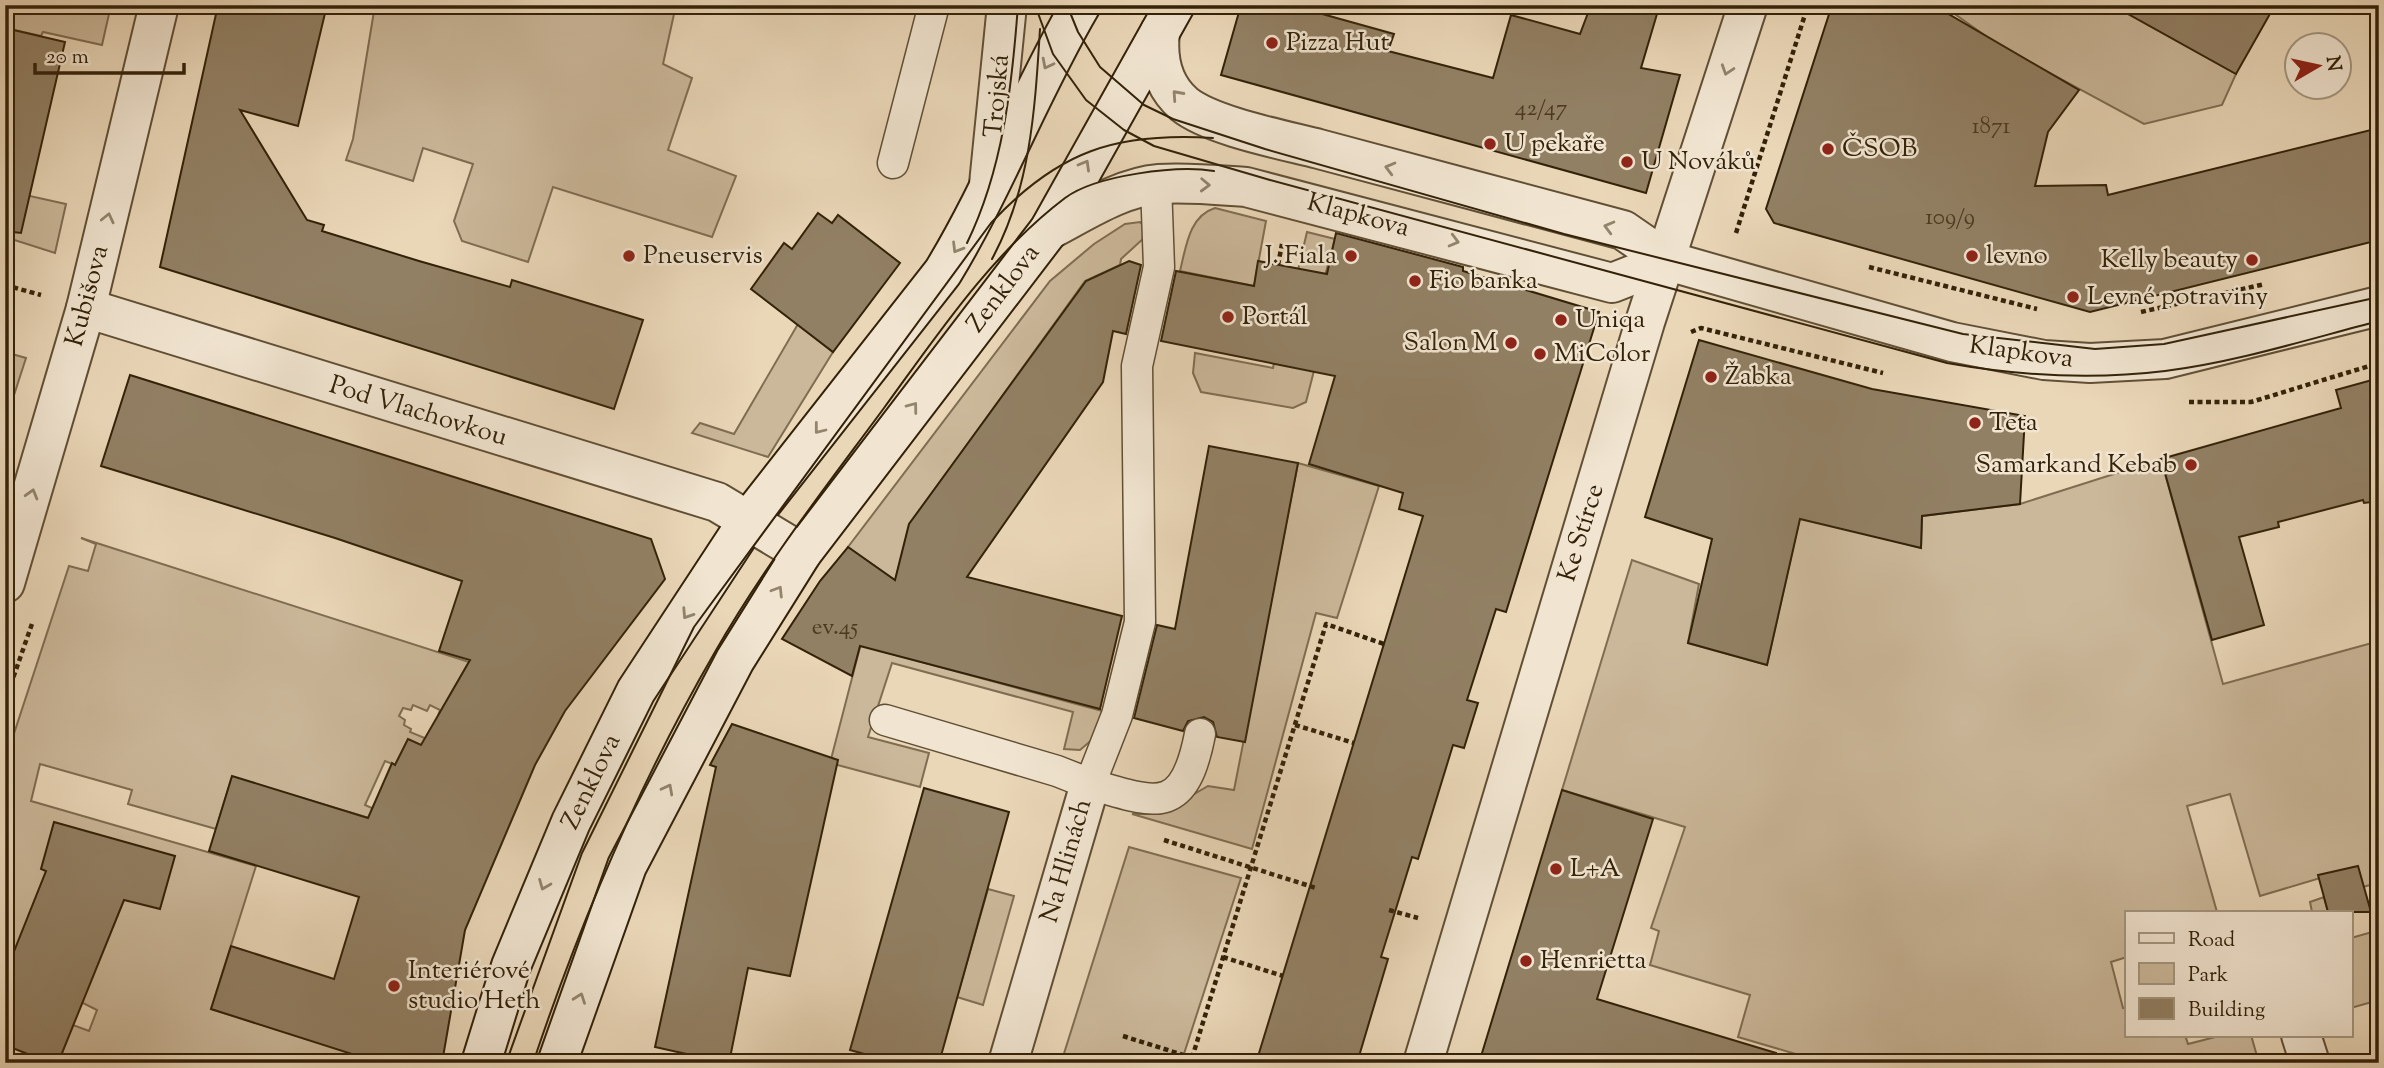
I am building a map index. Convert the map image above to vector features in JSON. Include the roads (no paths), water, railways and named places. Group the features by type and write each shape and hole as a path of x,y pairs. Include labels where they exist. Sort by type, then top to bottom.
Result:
{"street":[{"name":"Kubišova","path":"5,583 86,308 159,5"},
{"name":"Trojská","path":"989,188 1007,5"},
{"name":"Zenklova","path":"481,1063 511,966 570,822 636,691 747,522 943,272 989,188 1036,86 1081,5"},
{"name":"Ke Stírce","path":"1423,1063 1646,322 1668,261 1748,5"},
{"name":"Zenklova","path":"557,1063 627,866 735,660 802,552 1049,230 1167,19"},
{"name":"Klapkova","path":"1167,19 1158,52 1162,73 1171,90 1198,113 1278,138 1623,230 1668,261 1997,353 2079,362 2165,359 2379,306"},
{"name":"Klapkova","path":"1049,230 1110,199 1156,184 1246,187 1612,283 1668,261"},
{"name":"Pod Vlachovkou","path":"86,308 717,502 747,522"},
{"path":"747,522 802,552"},
{"name":"Na Hlinách","path":"1008,1063 1090,785"},
{"path":"2301,1036 2310,1063"}],"lane":[{"path":"893,163 934,5"},
{"path":"1156,184 1159,267 1137,366 1140,622 1117,715 1090,785 1135,797 1160,800 1177,791 1194,765 1200,734"},
{"name":"Na Hlinách","path":"885,720 1057,771 1090,785"}],"tram line":[{"path":"967,243 989,186 1004,127 1018,5"},
{"path":"1035,5 1053,54 1086,100 1124,130 1154,146 1270,180 1947,363 2056,375 2138,374 2219,362 2379,321"},
{"path":"1067,5 1078,32 1100,67 1144,105 1173,119 1265,149 1564,234 1963,334 2095,349 2164,344 2379,297"},
{"path":"992,259 1015,204 1029,147 1040,29"},
{"path":"506,1063 582,853 694,627 991,223 1040,178 1091,151 1118,143 1147,139 1213,138"},
{"path":"533,1063 571,957 614,853 687,701 774,558 945,324 1013,244 1038,220 1079,190 1096,183 1137,174 1179,169 1214,171"}],"place":[{"name":"Pizza Hut","path":"1272,43"},
{"name":"U pekaře","path":"1490,144"},
{"name":"ČSOB","path":"1828,149"},
{"name":"U Nováků","path":"1627,162"},
{"name":"Pneuservis","path":"629,256"},
{"name":"J. Fiala","path":"1351,256"},
{"name":"levno","path":"1972,256"},
{"name":"Kelly beauty","path":"2252,260"},
{"name":"Fio banka","path":"1415,281"},
{"name":"Levné potraviny","path":"2073,297"},
{"name":"Portál","path":"1228,317"},
{"name":"Uniqa","path":"1561,320"},
{"name":"Salon M","path":"1511,343"},
{"name":"MiColor","path":"1540,354"},
{"name":"Žabka","path":"1711,377"},
{"name":"Teta","path":"1975,423"},
{"name":"Samarkand Kebab","path":"2191,465"},
{"name":"L+A","path":"1556,869"},
{"name":"Henrietta","path":"1526,961"},
{"name":"Interiérové studio Heth","path":"394,986"}]}
